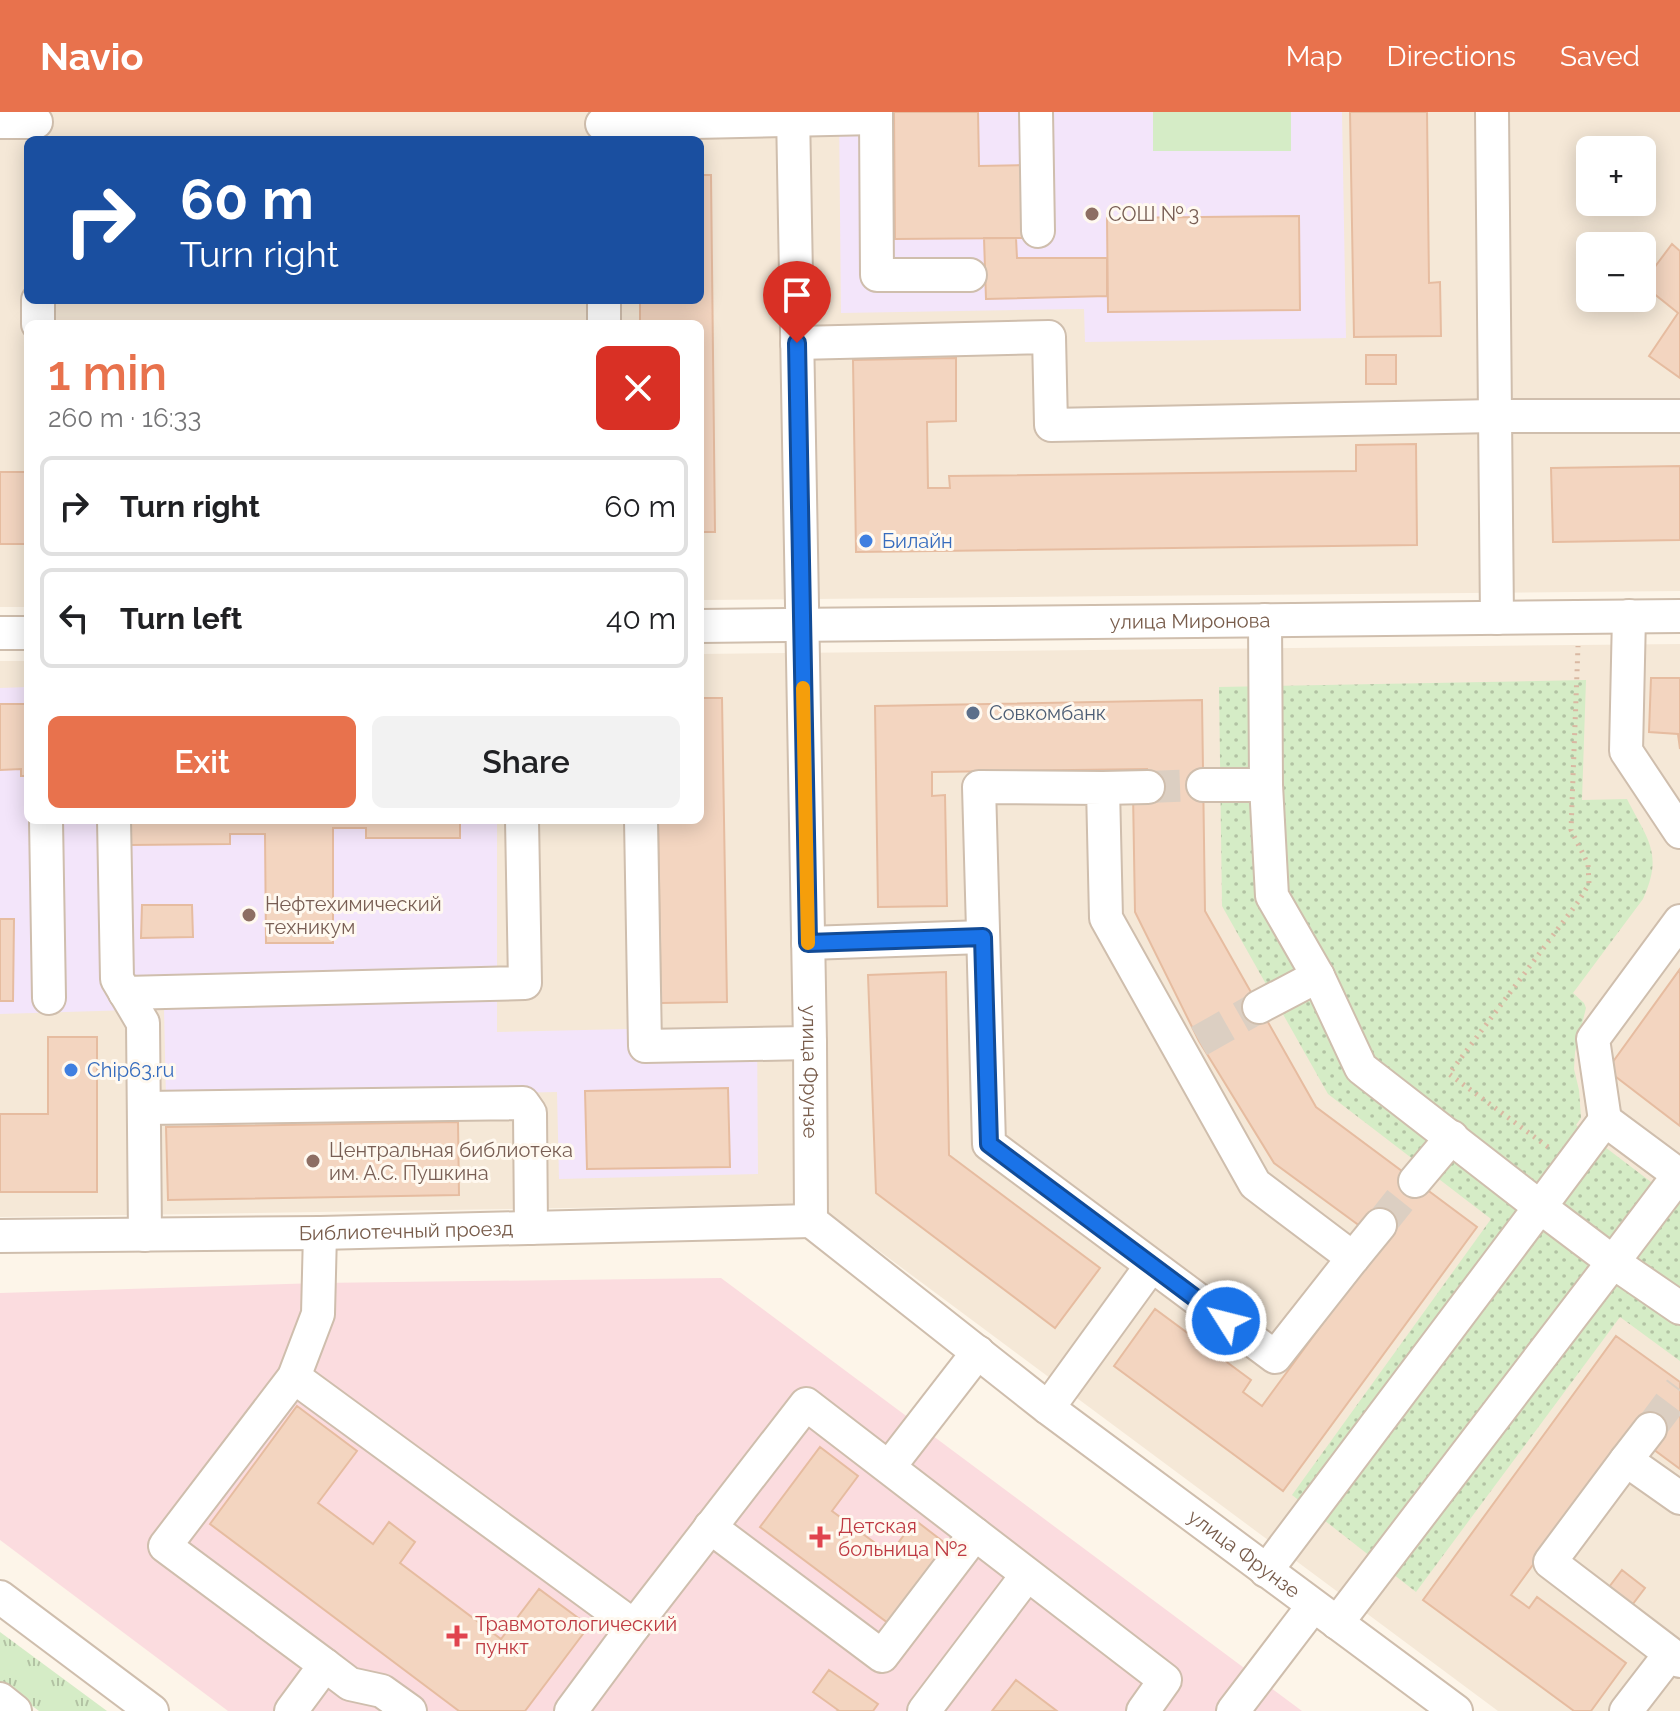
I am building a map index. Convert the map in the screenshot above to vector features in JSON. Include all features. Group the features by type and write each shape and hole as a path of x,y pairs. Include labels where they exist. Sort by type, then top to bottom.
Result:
{"street":[{"path":"1036,112 1038,231"},
{"path":"1492,112 1497,618"},
{"path":"602,125 876,115 877,275 970,275"},
{"name":"улица Фрунзе","path":"793,116 811,1221 1048,1408 1456,1711"},
{"path":"0,122 36,125"},
{"path":"797,343 1049,337 1051,425 1495,416 1680,416"},
{"path":"1629,616 1626,751 1680,832"},
{"name":"улица Миронова","path":"704,626 1680,616"},
{"path":"1265,620 1266,785 1272,896 1318,976 1361,1068 1613,1262 1680,1308"},
{"path":"0,633 24,633"},
{"path":"1203,785 1266,785"},
{"path":"1148,787 979,787 989,1144 1275,1357 1380,1225"},
{"path":"1103,788 1106,918 1190,1046 1255,1184 1353,1258"},
{"path":"46,824 49,998"},
{"path":"114,824 117,979 143,1023 145,1235"},
{"path":"125,993 525,983 522,824"},
{"path":"641,824 645,1046 810,1043"},
{"path":"1233,1711 1325,1614 1613,1262 1679,1175 1605,1120 1593,1039 1680,921"},
{"path":"808,943 983,937"},
{"path":"1259,1007 1318,976"},
{"path":"145,1108 523,1103 530,1113 531,1228"},
{"path":"1266,1571 1605,1120"},
{"path":"1415,1181 1452,1137"},
{"name":"Библиотечный проезд","path":"0,1236 320,1233 811,1221"},
{"path":"320,1233 318,1314 294,1377 165,1546 350,1684 382,1691 410,1711"},
{"path":"1048,1408 1151,1266"},
{"path":"889,1467 978,1352"},
{"path":"294,1377 634,1626"},
{"path":"571,1711 806,1404 1165,1680 1143,1711"},
{"path":"1626,1711 1675,1657 1550,1562 1650,1429"},
{"path":"1626,1460 1680,1498"},
{"path":"710,1527 882,1656 975,1534"},
{"path":"924,1711 1027,1575"},
{"path":"0,1597 152,1711"},
{"path":"291,1711 325,1665"},
{"path":"0,1699 15,1711"}],"path":[{"path":"1571,1164 1449,1074 1589,884 1588,864 1571,830 1579,617"}],"shaded area":[{"path":"0,112 1680,112 1680,591 704,600 704,320 24,320 24,607 0,607"},
{"name":"СОШ № 3","path":"839,112 1342,112 1346,338 1085,342 1084,309 841,313"},
{"path":"1680,644 1680,1711 1498,1711 816,1204 0,1217 0,661 24,661 24,824 704,824 704,654"},
{"name":"Нефтехимический техникум","path":"24,687 24,824 497,824 497,1032 757,1026 758,1174 559,1179 557,1092 166,1099 164,1009 0,1014 0,688"},
{"path":"721,1278 1302,1711 228,1711 0,1540 0,1293 319,1283"}],"green space":[{"path":"1153,112 1291,112 1291,151 1153,151"},
{"path":"1586,680 1582,800 1627,799 1650,847 1652,870 1643,899 1573,993 1586,1008 1575,1052 1574,1069 1581,1118 1576,1125 1680,1204 1680,1361 1620,1317 1416,1592 1292,1495 1491,1219 1328,1094 1222,906 1219,687"},
{"path":"0,1632 107,1711 39,1711 0,1682"}],"building":[{"path":"894,112 978,112 979,166 1024,165 1025,238 895,239"},
{"path":"1350,112 1427,112 1429,283 1440,282 1441,336 1354,337"},
{"path":"704,175 711,175 715,532 704,532 704,320 640,320 640,304 704,304"},
{"path":"1299,216 1300,310 1108,312 1107,218"},
{"path":"984,238 1016,238 1017,258 1107,258 1107,296 986,299"},
{"path":"1672,244 1680,251 1680,378 1649,356 1678,313 1656,295 1656,265"},
{"path":"1366,355 1396,355 1396,384 1366,384"},
{"path":"956,358 956,421 927,422 928,488 950,488 949,476 1356,471 1356,445 1416,444 1417,545 856,552 853,360"},
{"path":"1680,466 1680,540 1553,542 1551,468"},
{"path":"0,472 24,472 24,544 0,544"},
{"path":"1651,678 1680,678 1680,749 1678,734 1649,732"},
{"path":"704,698 722,698 727,1002 661,1003 658,824 704,824"},
{"path":"1202,700 1205,911 1316,1107 1477,1227 1283,1491 1114,1366 1155,1309 1251,1380 1243,1392 1262,1406 1390,1232 1364,1229 1274,1163 1199,1041 1135,912 1133,793 1148,793 1147,769 932,772 932,796 945,795 947,906 878,907 875,706"},
{"path":"0,704 24,704 24,776 21,776 21,769 0,770"},
{"path":"130,824 460,824 460,838 366,838 366,828 333,828 333,943 266,943 265,834 230,834 230,844 130,845"},
{"path":"142,905 192,905 193,937 141,938"},
{"path":"0,919 14,919 13,1001 0,1001"},
{"path":"1680,969 1680,1126 1607,1070"},
{"path":"946,972 949,1155 1100,1268 1055,1328 876,1193 868,975"},
{"path":"48,1037 97,1037 97,1192 0,1192 0,1114 48,1114"},
{"path":"728,1088 730,1167 587,1169 585,1091"},
{"name":"Центральная библиотека им. А.С. Пушкина","path":"458,1122 459,1195 168,1200 166,1127"},
{"path":"1616,1336 1680,1382 1680,1469 1649,1446 1638,1420 1511,1595 1529,1608 1537,1597 1626,1663 1591,1711 1574,1711 1423,1600"},
{"path":"297,1406 357,1451 318,1503 373,1544 389,1522 415,1542 400,1563 501,1639 539,1589 589,1626 525,1711 459,1711 210,1524"},
{"name":"Детская больница №2","path":"820,1447 858,1476 832,1511 890,1554 915,1520 950,1547 892,1626 760,1527"},
{"path":"1622,1570 1645,1588 1626,1613 1603,1595"},
{"path":"829,1670 878,1704 873,1711 837,1711 813,1692"},
{"path":"1016,1680 1057,1711 992,1711"}],"tunnel":[{"path":"1148,787 1203,785"},
{"path":"1199,1041 1259,1007"},
{"path":"1380,1225 1415,1181"},
{"path":"1650,1429 1680,1389"}],"slow traffic":[{"path":"803,688 808,943"}],"place":[{"name":"СОШ № 3","path":"1092,214"},
{"name":"Билайн","path":"866,541"},
{"name":"Совкомбанк","path":"973,713"},
{"name":"Нефтехимический техникум","path":"249,915"},
{"name":"Chip63.ru","path":"71,1070"},
{"name":"Центральная библиотека им. А.С. Пушкина","path":"313,1161"},
{"name":"Детская больница №2","path":"820,1537"},
{"name":"Травмотологический пункт","path":"457,1636"}],"route":[{"path":"797,343 808,943 983,937 989,1144 1226,1321"}]}
